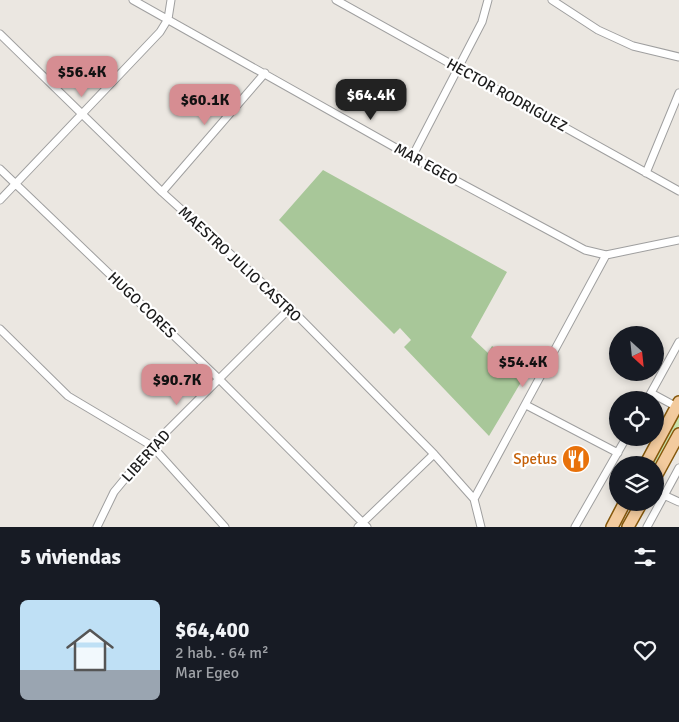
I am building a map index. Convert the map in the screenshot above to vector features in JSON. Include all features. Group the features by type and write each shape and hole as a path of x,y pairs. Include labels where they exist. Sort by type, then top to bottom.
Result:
{"main road":[{"path":"650,456 678,404"},
{"path":"664,462 679,434"},
{"path":"612,527 620,511"},
{"path":"628,527 637,511"}],"street":[{"name":"MAR EGEO","path":"133,0 412,157 586,250 606,254 679,240"},
{"path":"0,200 160,32 168,19 171,0"},
{"name":"HECTOR RODRIGUEZ","path":"336,0 679,191"},
{"path":"412,157 482,22 488,0"},
{"path":"552,0 598,30 633,46 679,57"},
{"name":"MAESTRO JULIO CASTRO","path":"0,34 162,192 290,308 434,454 474,499"},
{"path":"162,192 265,73"},
{"path":"646,172 679,93"},
{"name":"HUGO CORES","path":"0,169 219,379 362,526"},
{"path":"481,527 474,499 606,254"},
{"name":"LIBERTAD","path":"98,527 114,492 152,446 290,308"},
{"path":"0,329 68,396 152,446 225,527"},
{"path":"652,391 678,347"},
{"path":"664,400 678,404"},
{"path":"526,405 618,453"},
{"path":"616,456 622,446"},
{"path":"362,526 434,454"},
{"path":"576,527 609,468"},
{"path":"679,468 664,495 679,502"},
{"path":"647,527 656,511"}],"green space":[{"path":"323,170 507,272 471,337 488,353 492,346 530,367 489,436 404,347 411,340 400,328 394,334 279,220"},
{"path":"679,411 679,426 663,456 655,456 660,446 664,446 664,439"}],"place":[{"name":"Spetus","path":"576,459"}]}
